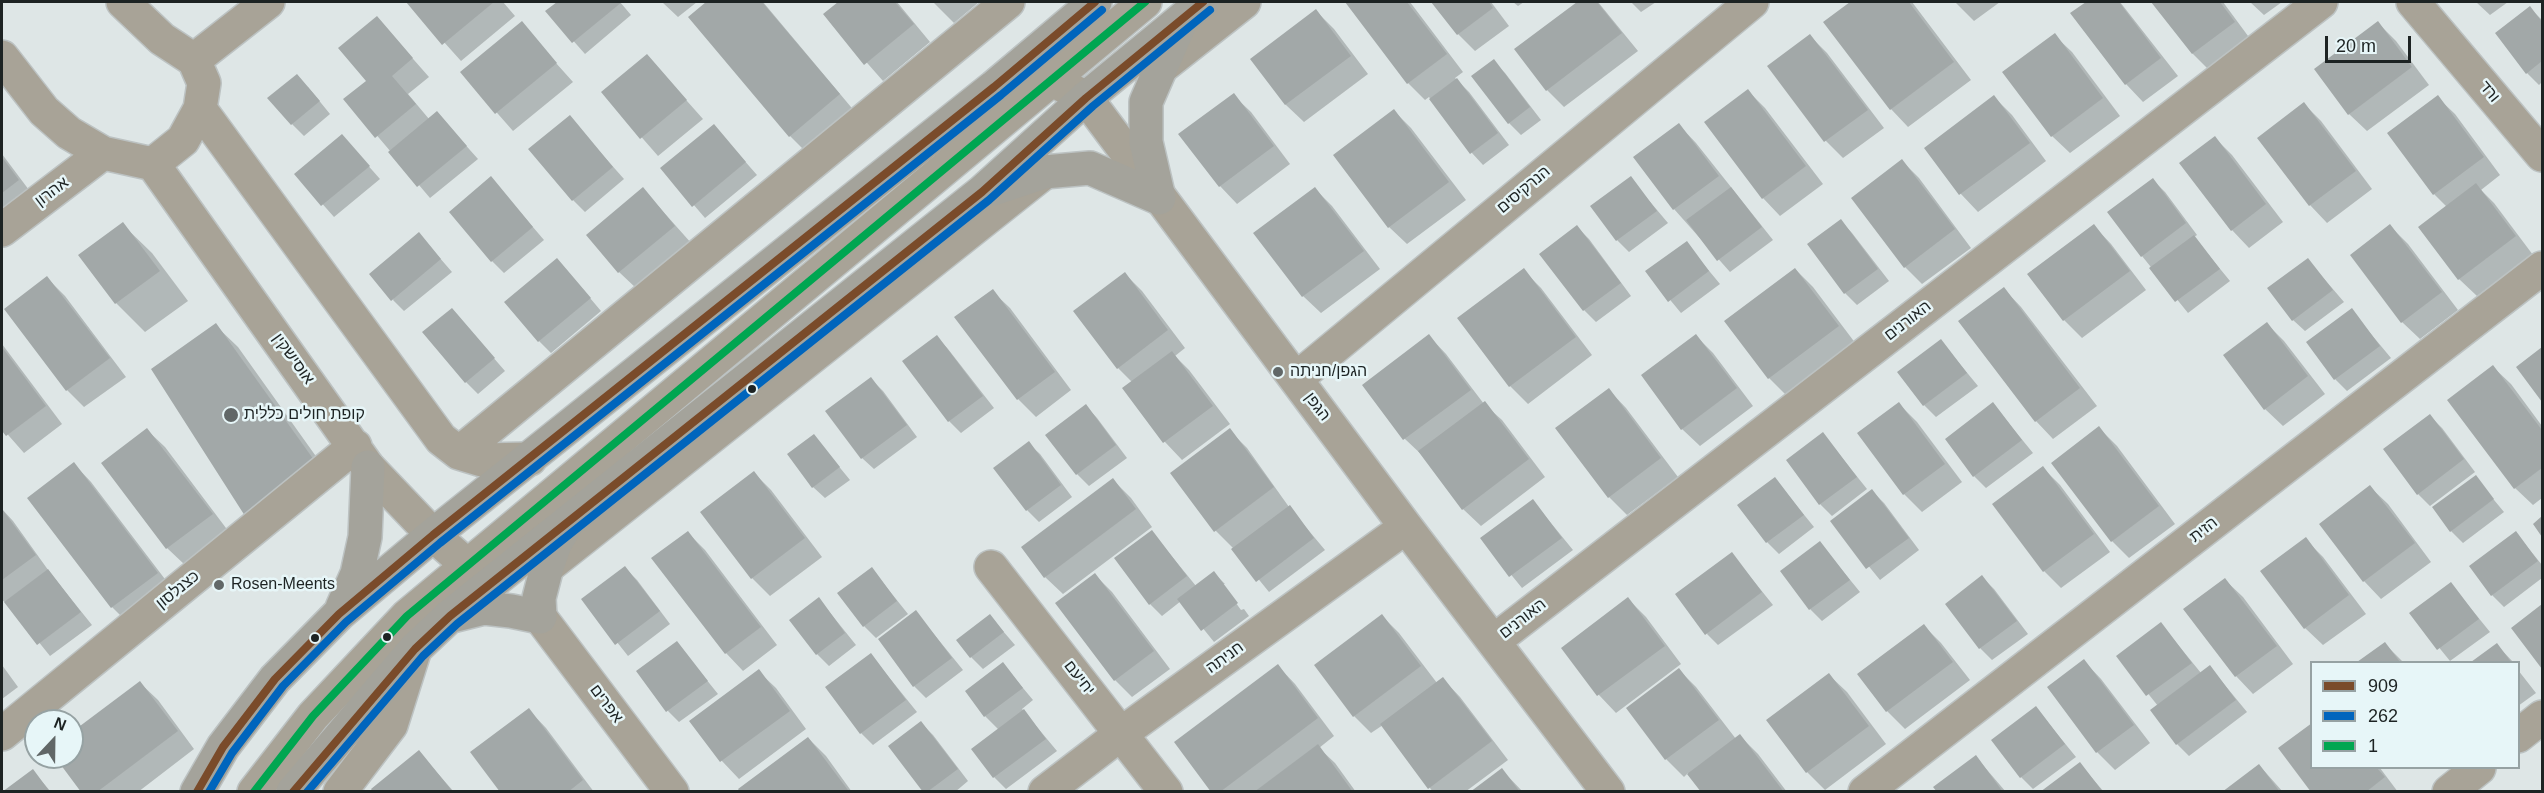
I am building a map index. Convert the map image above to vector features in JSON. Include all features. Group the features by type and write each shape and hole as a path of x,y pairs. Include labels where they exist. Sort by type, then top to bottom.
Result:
{"highway":[{"path":"197,792 223,747 276,679 339,614 433,535 994,87 1095,2"},
{"path":"1159,198 1146,142 1146,102 1159,69 1193,10"},
{"path":"293,792 415,649 450,616 982,192 1086,98 1193,10"},
{"path":"982,192 1044,172 1090,168 1159,198"},
{"path":"339,614 357,574 365,537 361,456"},
{"path":"450,616 484,608 540,617 539,598 547,567 555,544 569,521"}],"street":[{"path":"2,57 44,111 69,133 103,153 153,164 183,140 200,109 204,83 194,60 162,39 123,2"},
{"path":"194,60 268,2"},
{"path":"459,453 1008,2"},
{"path":"254,792 313,716 407,616 1145,2"},
{"path":"1159,69 1244,2"},
{"name":"הנרקיסים","path":"1296,379 1752,2"},
{"name":"האורנים","path":"1494,641 2321,2"},
{"name":"ורד","path":"2413,2 2542,155"},
{"path":"994,87 1050,79"},
{"name":"הגפן","path":"1050,79 1086,98 1406,527 1608,792"},
{"path":"200,109 441,439 459,453 482,460 530,459"},
{"name":"אהרון","path":"2,230 103,153"},
{"name":"אוסישקין","path":"153,164 361,456 433,535 466,565"},
{"path":"547,567 1044,172"},
{"name":"הזית","path":"1865,792 2542,268"},
{"name":"כצנלסון","path":"2,734 361,456"},
{"name":"חניתה","path":"1045,792 1122,732 1406,527"},
{"path":"466,565 508,569"},
{"name":"יחיעם","path":"991,567 1122,732 1166,792"},
{"name":"אפרים","path":"540,617 672,792"},
{"path":"340,792 391,725 415,649"},
{"path":"2520,734 2542,717"},
{"path":"180,792 223,747"},
{"path":"2449,792 2478,769"}],"building":[{"path":"406,2 494,2 442,45"},
{"path":"557,2 622,2 572,43 545,11"},
{"path":"706,2 762,2 840,94 789,137 688,17"},
{"path":"838,2 895,2 914,24 864,65 823,14"},
{"path":"1345,2 1407,2 1447,54 1407,84"},
{"path":"1431,2 1489,2 1493,8 1457,35"},
{"path":"1577,2 1597,2 1622,33 1546,91 1514,49"},
{"path":"1850,2 1909,2 1954,62 1890,110 1823,22"},
{"path":"2086,2 2119,2 2161,58 2125,85 2070,13"},
{"path":"2151,2 2220,2 2235,22 2192,54"},
{"path":"2530,6 2542,22 2542,61 2526,74 2495,33"},
{"path":"1316,9 1351,56 1285,105 1250,59"},
{"path":"377,16 413,58 392,76 416,104 375,138 343,99 366,81 338,48"},
{"path":"522,21 557,63 495,114 460,72"},
{"path":"2378,21 2412,67 2348,115 2314,69"},
{"path":"2055,33 2103,98 2051,137 2002,72"},
{"path":"1810,34 1868,110 1824,142 1767,66"},
{"path":"647,54 687,100 640,139 601,92"},
{"path":"1494,59 1530,107 1508,124 1471,76"},
{"path":"297,74 320,101 291,125 267,98"},
{"path":"1457,78 1498,133 1470,154 1429,99"},
{"path":"1748,89 1806,166 1762,199 1704,122"},
{"path":"1234,93 1274,146 1219,187 1178,134"},
{"path":"1994,95 2030,143 1959,195 1924,148"},
{"path":"2438,95 2484,157 2433,195 2387,133"},
{"path":"2304,102 2356,171 2309,206 2257,138"},
{"path":"1394,109 1449,182 1388,228 1333,155"},
{"path":"437,111 467,146 417,187 388,152"},
{"path":"570,115 613,167 572,201 528,149"},
{"path":"1679,123 1719,176 1673,210 1633,157"},
{"path":"714,124 746,162 692,207 660,168"},
{"path":"342,134 370,166 321,206 294,174"},
{"path":"2215,136 2266,204 2231,231 2179,163"},
{"path":"2,157 19,180 2,193"},
{"path":"1902,159 1955,229 1904,268 1851,198"},
{"path":"491,176 533,227 491,262 449,212"},
{"path":"1631,176 1657,211 1616,241 1590,206"},
{"path":"2153,178 2186,223 2141,257 2107,212"},
{"path":"2476,183 2516,236 2458,280 2418,227"},
{"path":"643,187 675,226 618,273 586,235"},
{"path":"1315,187 1364,251 1302,297 1253,233"},
{"path":"1731,187 1762,227 1717,261 1686,220"},
{"path":"1841,219 1878,269 1844,294 1807,244"},
{"path":"123,222 160,271 115,304 78,255"},
{"path":"2094,224 2130,271 2063,321 2027,274"},
{"path":"2390,224 2442,292 2401,323 2350,255"},
{"path":"1577,225 1621,283 1583,311 1539,254"},
{"path":"419,232 441,259 391,301 369,274"},
{"path":"2194,235 2220,269 2175,302 2149,268"},
{"path":"1687,241 1709,271 1668,302 1645,271"},
{"path":"557,258 591,298 538,342 504,302"},
{"path":"2308,258 2333,290 2292,321 2267,288"},
{"path":"1524,268 1576,337 1509,387 1457,318"},
{"path":"1795,268 1839,326 1768,379 1724,321"},
{"path":"1125,272 1168,330 1117,369 1073,311"},
{"path":"47,276 110,358 66,391 4,309"},
{"path":"2004,287 2080,388 2035,422 1958,321"},
{"path":"993,289 1055,372 1017,400 954,317"},
{"path":"452,308 495,358 465,383 422,332"},
{"path":"2352,308 2380,346 2334,380 2306,342"},
{"path":"2267,322 2308,376 2264,410 2223,355"},
{"name":"קופת חולים כללית","path":"216,323 314,460 245,516 151,369"},
{"path":"1429,334 1471,390 1403,440 1362,385"},
{"path":"1696,334 1737,388 1681,430 1641,375"},
{"path":"937,335 983,396 948,422 902,361"},
{"path":"1941,339 1967,373 1923,406 1897,372"},
{"path":"2,347 46,406 6,436 2,431"},
{"path":"2542,347 2542,402 2516,367"},
{"path":"1172,351 1213,406 1163,443 1122,388"},
{"path":"2493,365 2542,430 2542,468 2514,489 2447,400"},
{"path":"871,377 907,425 861,459 825,411"},
{"path":"1609,388 1661,458 1608,498 1555,428"},
{"path":"1485,401 1529,459 1462,510 1418,451"},
{"path":"1899,402 1945,464 1903,495 1857,433"},
{"path":"1993,402 2022,440 1973,477 1945,439"},
{"path":"1086,404 1116,445 1076,475 1045,435"},
{"path":"2430,414 2464,459 2417,495 2383,449"},
{"path":"2099,426 2159,506 2111,542 2051,463"},
{"path":"147,428 213,514 166,549 101,463"},
{"path":"1230,428 1274,487 1214,532 1170,473"},
{"path":"1823,432 1857,477 1819,505 1786,460"},
{"path":"814,434 840,467 812,488 787,454"},
{"path":"1029,441 1061,485 1026,511 993,468"},
{"path":"74,462 158,573 111,608 27,498"},
{"path":"2043,466 2094,534 2043,572 1992,504"},
{"path":"754,471 805,538 751,579 700,512"},
{"path":"2476,475 2494,499 2450,532 2432,507"},
{"path":"1775,477 1804,515 1766,543 1737,505"},
{"path":"1113,478 1136,509 1044,578 1021,547"},
{"path":"2370,485 2415,543 2363,582 2319,524"},
{"path":"1872,489 1909,538 1866,569 1830,521"},
{"path":"1533,499 1562,538 1509,577 1480,538"},
{"path":"1290,505 1314,538 1256,582 1231,549"},
{"path":"2,509 36,555 2,580"},
{"path":"2542,516 2542,537 2533,524"},
{"path":"1152,530 1187,576 1149,605 1114,558"},
{"path":"688,531 761,627 725,654 651,558"},
{"path":"2516,531 2538,561 2491,596 2469,566"},
{"path":"2306,537 2349,595 2304,629 2260,571"},
{"path":"1820,541 1850,580 1809,610 1780,571"},
{"path":"1732,552 1762,592 1705,635 1675,594"},
{"path":"625,566 660,611 615,645 581,599"},
{"path":"872,567 897,601 863,627 837,593"},
{"path":"48,569 81,612 37,645 4,602"},
{"path":"1214,571 1238,603 1201,631 1177,599"},
{"path":"1095,573 1154,651 1114,681 1055,603"},
{"path":"1982,575 2017,621 1979,649 1945,604"},
{"path":"2225,578 2277,646 2235,677 2183,609"},
{"path":"2451,582 2479,619 2437,650 2409,613"},
{"path":"819,597 845,633 816,655 789,620"},
{"path":"1628,597 1665,646 1597,696 1561,648"},
{"path":"2542,604 2542,669 2511,628"},
{"path":"916,610 952,658 913,687 878,639"},
{"path":"990,614 1004,632 970,658 956,640"},
{"path":"1382,614 1421,666 1353,717 1314,665"},
{"path":"2161,622 2192,663 2146,696 2116,656"},
{"path":"1924,624 1953,662 1886,712 1857,674"},
{"path":"677,641 708,681 666,712 636,671"},
{"path":"2385,642 2399,661 2358,661"},
{"path":"2497,643 2510,661 2472,661"},
{"path":"871,653 906,700 860,734 825,687"},
{"path":"2084,659 2134,725 2096,753 2047,687"},
{"path":"1003,662 1023,688 984,717 965,691"},
{"path":"1278,664 1318,718 1220,792 1211,792 1174,742"},
{"path":"2210,665 2236,700 2176,745 2150,710"},
{"path":"1679,668 1719,720 1665,760 1626,708"},
{"path":"759,669 790,711 720,762 689,721"},
{"path":"1829,673 1869,726 1806,773 1766,720"},
{"path":"1443,677 1492,741 1428,789 1380,724"},
{"path":"140,681 178,731 97,792 81,792 64,769 84,769 84,723"},
{"path":"2036,706 2065,744 2020,778 1991,740"},
{"path":"529,708 583,780 568,792 500,792 470,752"},
{"path":"1024,709 1046,739 993,778 971,749"},
{"path":"921,721 958,769 927,792 923,792 888,746"},
{"path":"2310,724 2310,769 2378,769 2385,777 2366,792 2311,792 2278,748"},
{"path":"1740,734 1784,792 1701,792 1687,774"},
{"path":"808,737 848,790 846,792 740,792 738,789"},
{"path":"1318,744 1353,792 1254,792"},
{"path":"419,750 453,792 373,792 371,789"},
{"path":"1976,755 2003,792 1937,792 1933,787"},
{"path":"2080,762 2103,792 2040,792"},
{"path":"2259,764 2280,792 2222,792"},
{"path":"1502,768 1520,792 1470,792"},
{"path":"33,769 50,792 2,792"}],"transit line":[{"name":"909","path":"197,792 223,747 275,679 339,614 433,535 994,87 1095,2"},
{"name":"1","path":"254,792 313,716 407,616 1145,2"},
{"name":"909","path":"293,792 415,649 450,616 982,192 1086,98 1203,2"},
{"name":"262","path":"209,792 232,753 283,686 346,622 440,543 1001,95 1102,10"},
{"name":"262","path":"307,792 423,656 457,624 989,200 1093,106 1210,10"}],"place":[{"name":"הגפן/חניתה","path":"1278,372"},
{"name":"קופת חולים כללית","path":"231,415"},
{"name":"Rosen-Meents","path":"219,585"}]}
